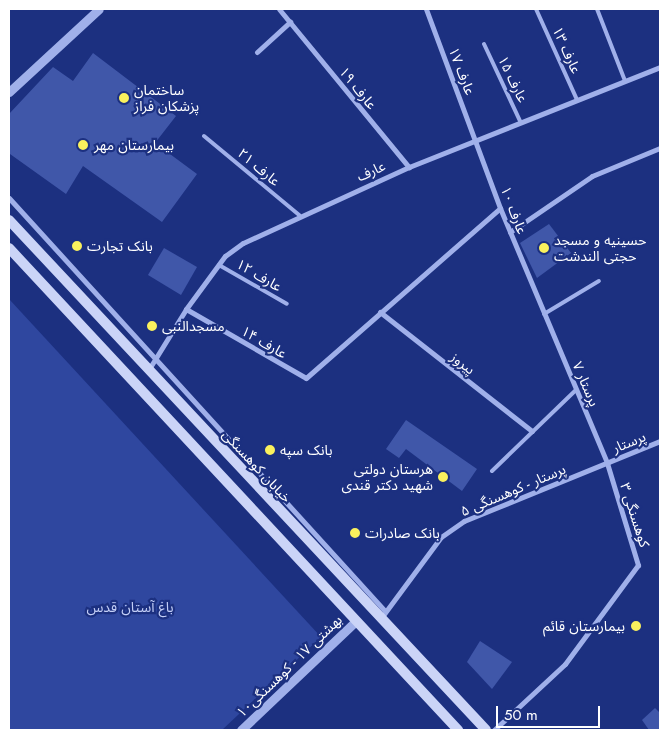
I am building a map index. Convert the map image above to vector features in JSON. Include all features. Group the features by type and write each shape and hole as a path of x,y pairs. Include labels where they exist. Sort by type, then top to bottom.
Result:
{"main road":[{"name":"خیابان کوهسنگی","path":"9,220 148,370 383,615 486,730"},
{"path":"9,248 458,730"}],"street":[{"path":"9,92 99,9"},
{"name":"عارف ۱۹","path":"279,9 409,167"},
{"name":"عارف ۱۷","path":"426,9 476,142"},
{"path":"257,52 290,22"},
{"name":"عارف","path":"148,370 186,309 219,264 242,243 299,215 409,167 476,142 660,67"},
{"name":"عارف ۱۰","path":"476,142 500,208 544,314"},
{"path":"510,232 592,176 660,148"},
{"path":"9,198 383,615"},
{"path":"380,312 500,208"},
{"name":"عارف ۱۴","path":"186,309 306,378 380,312"},
{"name":"پیروز","path":"380,312 532,431"},
{"name":"پرستار ۷","path":"544,314 606,463"},
{"name":"پرستار","path":"606,463 660,441"},
{"name":"پرستار - کوهسنگی ۵","path":"383,615 421,560 449,532 464,521 606,463"},
{"name":"کوهسنگی ۳","path":"494,730 564,664 638,565 606,463"},
{"name":"بهشتی ۱۷ - کوهسنگی۱۰","path":"241,730 356,621"}],"lane":[{"name":"عارف ۱۳","path":"536,9 577,100"},
{"path":"597,9 625,81"},
{"name":"عارف ۱۵","path":"484,44 522,123"},
{"name":"عارف ۲۱","path":"204,136 299,215"},
{"name":"عارف ۱۲","path":"219,264 287,304"},
{"path":"544,314 599,281"},
{"path":"492,471 576,390"}],"green space":[{"name":"باغ آستان قدس","path":"9,299 321,637 222,730 9,730"}],"building":[{"name":"بیمارستان مهر","path":"93,53 176,116 155,143 197,174 162,222 83,166 66,194 10,154 9,114 53,67 73,81"},
{"name":"حسینیه و مسجد حجتی الندشت","path":"549,224 571,253 537,278 520,243"},
{"path":"164,248 197,267 181,295 148,275"},
{"path":"406,420 477,469 462,491 406,449 399,458 386,449"},
{"path":"480,641 512,662 492,689 467,662"},
{"path":"655,708 660,713 660,730 649,730 642,720"}],"place":[{"name":"ساختمان پزشکان فراز","path":"124,98"},
{"name":"بیمارستان مهر","path":"83,145"},
{"name":"بانک تجارت","path":"77,246"},
{"name":"حسینیه و مسجد حجتی الندشت","path":"544,248"},
{"name":"مسجدالنبی","path":"152,326"},
{"name":"بانک سپه","path":"270,450"},
{"name":"هرستان دولتی شهید دکتر قندی","path":"443,477"},
{"name":"بانک صادرات","path":"355,533"},
{"name":"بیمارستان قائم","path":"636,626"}]}
